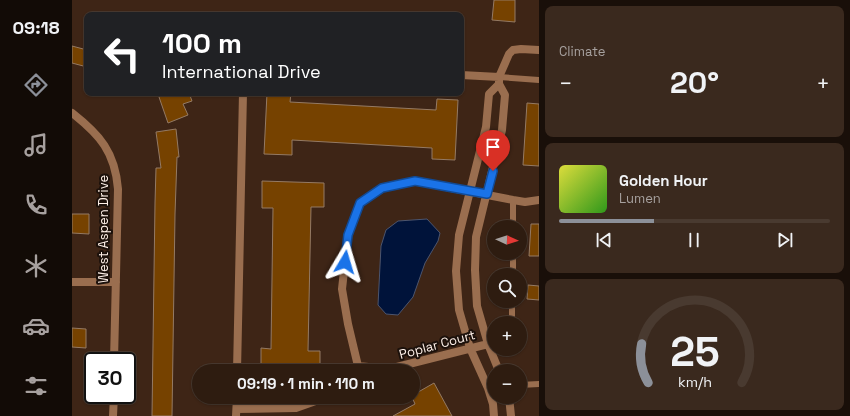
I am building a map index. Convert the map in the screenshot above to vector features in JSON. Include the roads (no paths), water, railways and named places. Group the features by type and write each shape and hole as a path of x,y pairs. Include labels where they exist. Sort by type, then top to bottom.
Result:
{"street":[{"path":"487,380 470,348 459,310 456,270 459,235 486,127 489,94 499,80 509,54 513,50 539,50"},
{"path":"464,75 499,80"},
{"path":"487,330 478,306 475,270 476,236 502,130 506,95 499,80"},
{"path":"237,364 243,96"},
{"name":"West Aspen Drive","path":"72,112 94,130 109,153 116,170 118,190 114,352"},
{"name":"Poplar Court","path":"355,364 342,290 348,235 360,203 382,188 415,181 525,202 539,200"},
{"path":"72,282 116,282"},
{"name":"Poplar Court","path":"408,364 487,342"},
{"path":"113,416 114,404"},
{"path":"237,413 296,408 307,404"},
{"path":"493,404 494,416"},
{"path":"509,404 510,416"}],"lane":[{"path":"499,80 539,80"},
{"path":"513,200 513,220"},
{"path":"527,384 539,384"}],"water":[{"path":"427,219 440,233 438,241 425,263 413,297 398,315 386,314 378,305 381,246 386,230 398,221"}]}
